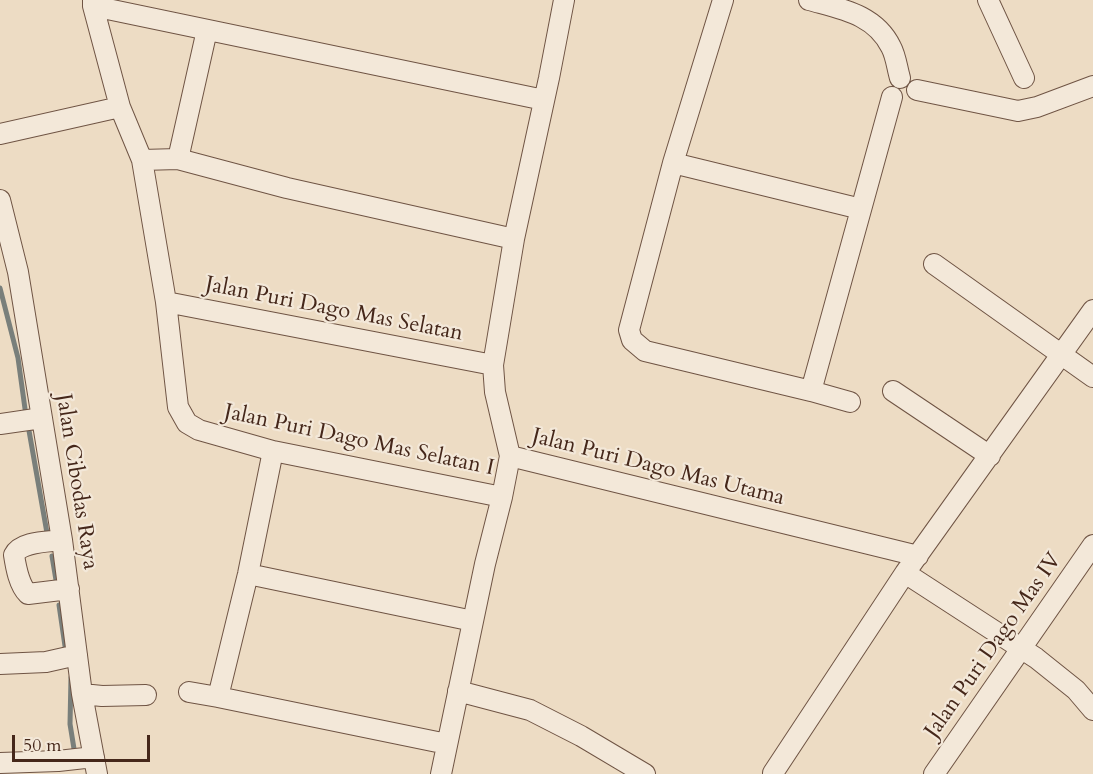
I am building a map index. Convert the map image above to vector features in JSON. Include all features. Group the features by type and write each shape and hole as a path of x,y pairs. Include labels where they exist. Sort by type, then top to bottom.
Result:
{"street":[{"name":"Jalan Puri Dago Mas Utama","path":"564,0 514,239 493,365 495,392 510,456 918,556"},
{"path":"723,0 673,163 629,330 632,340 645,351 850,402"},
{"path":"809,0 853,12 871,22 884,34 892,49 900,78"},
{"path":"988,0 1024,78"},
{"path":"93,3 207,30 544,100"},
{"name":"Jalan Puri Dago Mas Selatan I","path":"93,3 120,107 142,160 166,302 178,407 182,417 199,430 273,451 502,497"},
{"path":"178,159 207,30"},
{"path":"811,391 892,98 891,86 900,78"},
{"path":"892,98 901,104 907,104 916,96 917,90 911,80 900,78"},
{"path":"917,90 1018,111 1030,109 1093,86"},
{"path":"0,134 120,107"},
{"path":"142,160 178,159 287,188 514,239"},
{"path":"673,163 861,209"},
{"name":"Jalan Cibodas Raya","path":"0,200 18,272 32,419 62,540 69,590 69,657 82,694 90,763"},
{"path":"934,264 1093,377"},
{"name":"Jalan Puri Dago Mas Selatan","path":"166,302 493,365"},
{"path":"773,773 905,573 1093,310"},
{"path":"893,391 990,456"},
{"path":"0,424 32,419"},
{"path":"218,697 248,574 273,451"},
{"path":"441,774 510,456"},
{"path":"62,540 29,544 18,548 14,555 16,567 28,594 69,590"},
{"name":"Jalan Puri Dago Mas IV","path":"934,774 1093,545"},
{"path":"905,573 1062,677 1093,710"},
{"path":"248,574 473,621"},
{"path":"0,664 46,662 69,657"},
{"path":"458,691 530,710 581,736 645,774"},
{"path":"189,692 447,744"},
{"path":"82,694 146,695"},
{"path":"0,763 58,761 90,763"}],"waterway":[{"path":"0,288 18,358 26,416"},
{"path":"28,425 47,533"},
{"path":"52,556 56,580"},
{"path":"59,605 66,653"},
{"path":"71,677 70,724 75,755"}]}
